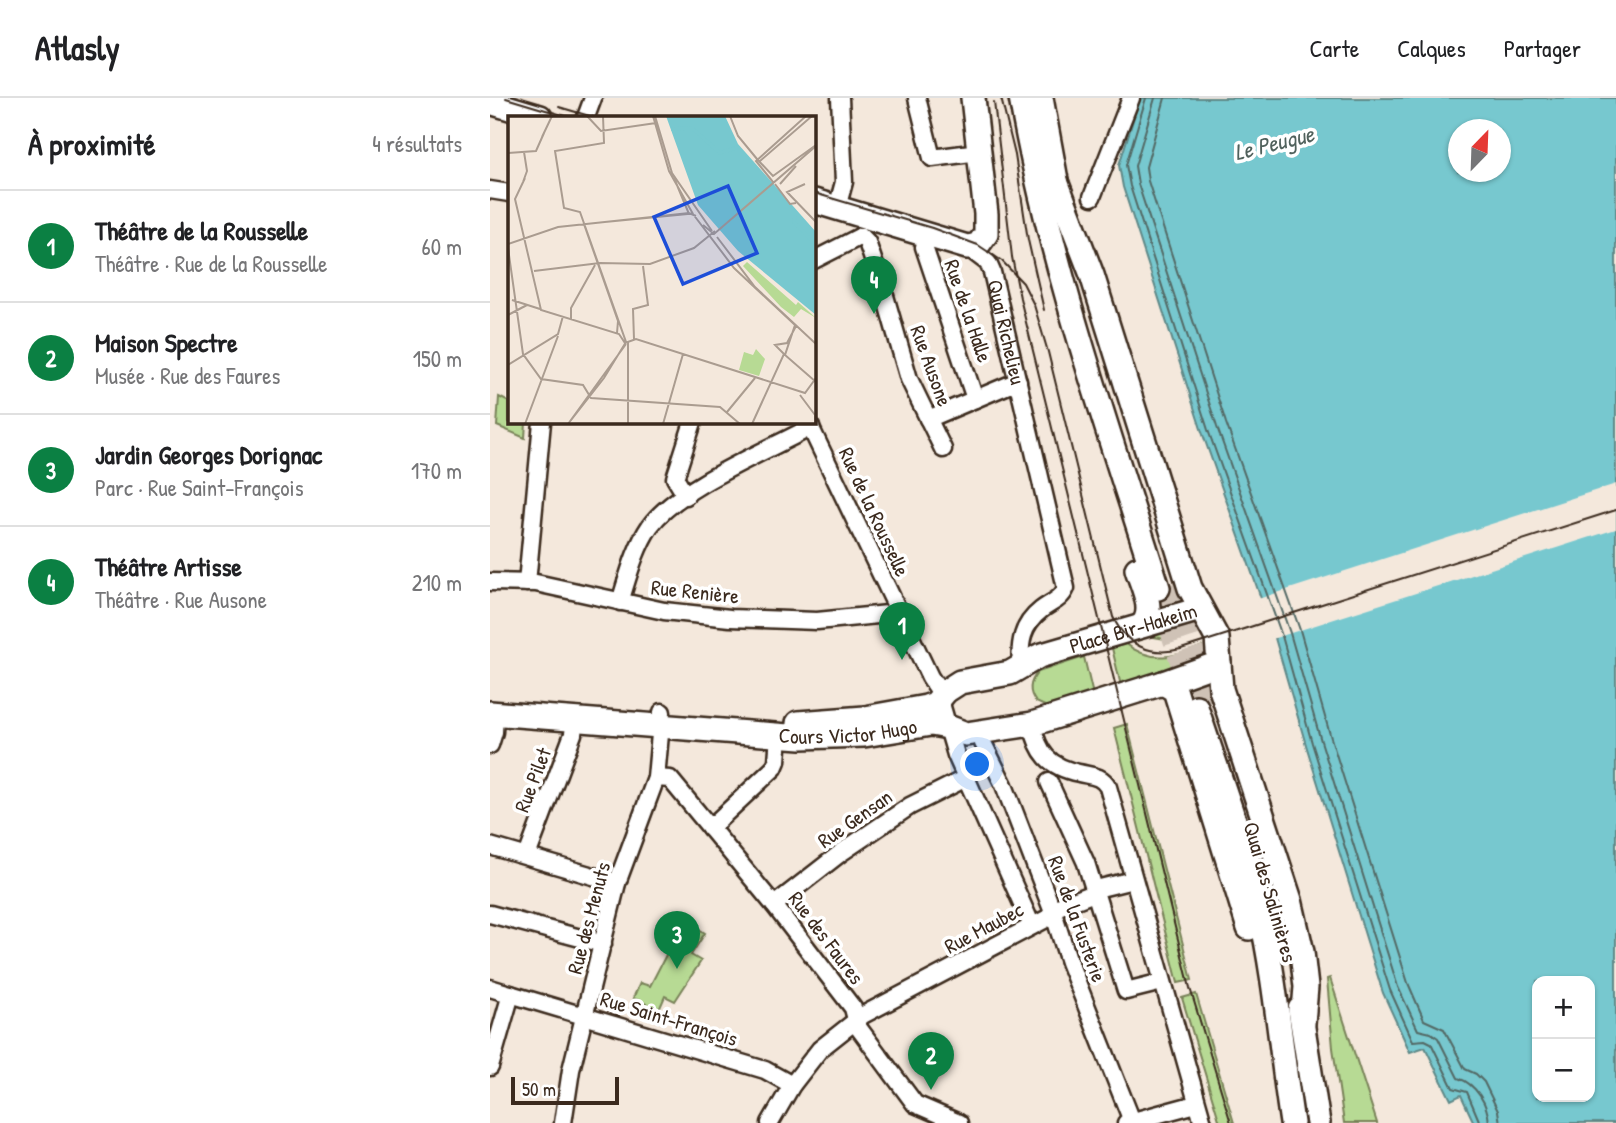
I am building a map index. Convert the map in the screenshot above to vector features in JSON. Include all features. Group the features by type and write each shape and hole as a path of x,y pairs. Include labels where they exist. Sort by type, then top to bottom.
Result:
{"main road":[{"path":"816,202 837,208 864,227 928,236 967,247 978,245 986,234 986,214 973,98"},
{"path":"1021,98 1046,178 1066,295 1166,585"},
{"path":"1041,98 1057,307 1070,360 1150,611 1142,625"},
{"path":"490,102 537,116"},
{"path":"1046,178 1092,275 1190,588 1200,609"},
{"name":"Place Bir-Hakeim","path":"1021,666 1038,656 1200,609 1214,631 1222,689 1290,900 1302,952 1306,987 1303,1023"},
{"path":"1032,724 1219,663"},
{"name":"Cours Victor Hugo","path":"492,708 575,719 822,722 865,718 926,707 935,704 942,695 960,682 1010,673 1021,666"},
{"path":"1163,683 1175,690 1244,911 1264,996 1278,1026"},
{"name":"Quai des Salinières","path":"1292,1123 1275,994 1260,909 1204,704 1275,905 1289,953 1318,1123"},
{"name":"Cours Victor Hugo","path":"492,708 661,719 779,736 834,737 896,731 931,724 948,727 960,733 980,733 1032,724"}],"street":[{"path":"586,116 593,98"},
{"path":"837,208 845,182 841,98"},
{"path":"917,98 932,158 979,152"},
{"path":"1092,197 1131,98"},
{"path":"490,190 508,193"},
{"path":"816,259 864,227"},
{"name":"Rue Ausone","path":"864,227 909,379 943,449"},
{"name":"Rue de la Halle","path":"928,236 924,247 975,399"},
{"name":"Quai Richelieu","path":"967,247 988,262 992,272 1066,588 1063,596 1041,610 1026,628 1020,643 1021,666"},
{"path":"928,419 1018,381"},
{"path":"527,583 542,424"},
{"path":"686,496 675,478 692,424"},
{"path":"620,602 632,565 649,528 663,512 711,478 809,424"},
{"name":"Rue de la Rousselle","path":"809,424 930,677 942,695"},
{"name":"Rue Renière","path":"490,582 566,588 620,602 689,614 817,621 888,614 897,609"},
{"path":"942,695 942,707 952,745 1032,926"},
{"path":"490,745 494,732 492,708"},
{"name":"Rue Pilet","path":"527,856 573,734 575,719"},
{"name":"Rue des Menuts","path":"563,1123 571,1070 617,883 656,778 661,719"},
{"path":"1032,724 1035,739 1052,773 1096,889 1126,991 1162,982"},
{"name":"Rue de la Fusterie","path":"980,733 1004,785 1053,912 1069,962 1130,1122"},
{"path":"710,828 774,768 779,736"},
{"path":"1052,773 1105,780 1203,1123"},
{"name":"Rue des Faures","path":"656,778 670,779 774,905 853,1008 858,1027 915,1104 958,1123"},
{"name":"Rue Gensan","path":"774,905 842,852 910,806 966,778"},
{"path":"490,846 617,883"},
{"name":"Rue Maubec","path":"770,1123 792,1085 820,1049 855,1021 1048,918 1058,907 1089,895 1096,889 1133,880"},
{"path":"490,914 603,944"},
{"name":"Rue Saint-François","path":"490,988 765,1070 792,1085"},
{"path":"490,1067 511,994"},
{"path":"1130,1122 1196,1104"}],"green space":[{"path":"499,397 508,402 508,424 526,424 525,438 497,426"},
{"path":"1181,626 1197,631 1165,639 1148,636"},
{"path":"1125,643 1134,650 1154,656 1183,653 1203,646 1198,659 1121,686 1112,648"},
{"path":"1084,657 1093,695 1049,708 1036,702 1031,687 1038,672"},
{"path":"1127,724 1192,980 1178,983 1114,728"},
{"path":"673,923 681,927 677,935 686,940 694,926 705,933 691,955 701,961 675,1001 665,996 659,1010 633,998 640,983 650,986 669,949 663,945"},
{"path":"1330,978 1377,1123 1344,1123 1333,1048 1327,979"},
{"path":"1196,994 1234,1123 1220,1123 1182,998"}],"water":[{"name":"Le Peugue","path":"1140,98 1616,98 1616,1123 1474,1123 1461,1095 1451,1100 1425,1047 1410,1052 1383,993 1275,638 1202,432 1123,187 1119,165"}],"pier":[{"path":"1616,484 1616,529 1272,639 1258,599"}],"tunnel":[{"path":"1174,583 1212,701"},
{"path":"1158,588 1196,707"}],"tram line":[{"path":"506,98 566,116"},
{"path":"1001,98 1015,155 1028,240 1044,310"},
{"path":"994,102 1012,257 1020,298 1190,988 1231,1123"},
{"path":"559,107 590,116"},
{"path":"816,194 932,228 978,245 1002,261 1023,283 1034,305 1048,352 1113,617 1132,642 1149,650 1181,649 1616,510"}],"place":[{"name":"Théâtre Artisse","path":"874,314"},
{"name":"Théâtre de la Rousselle","path":"902,660"},
{"name":"Jardin Georges Dorignac","path":"677,969"},
{"name":"Maison Spectre","path":"931,1090"}]}
